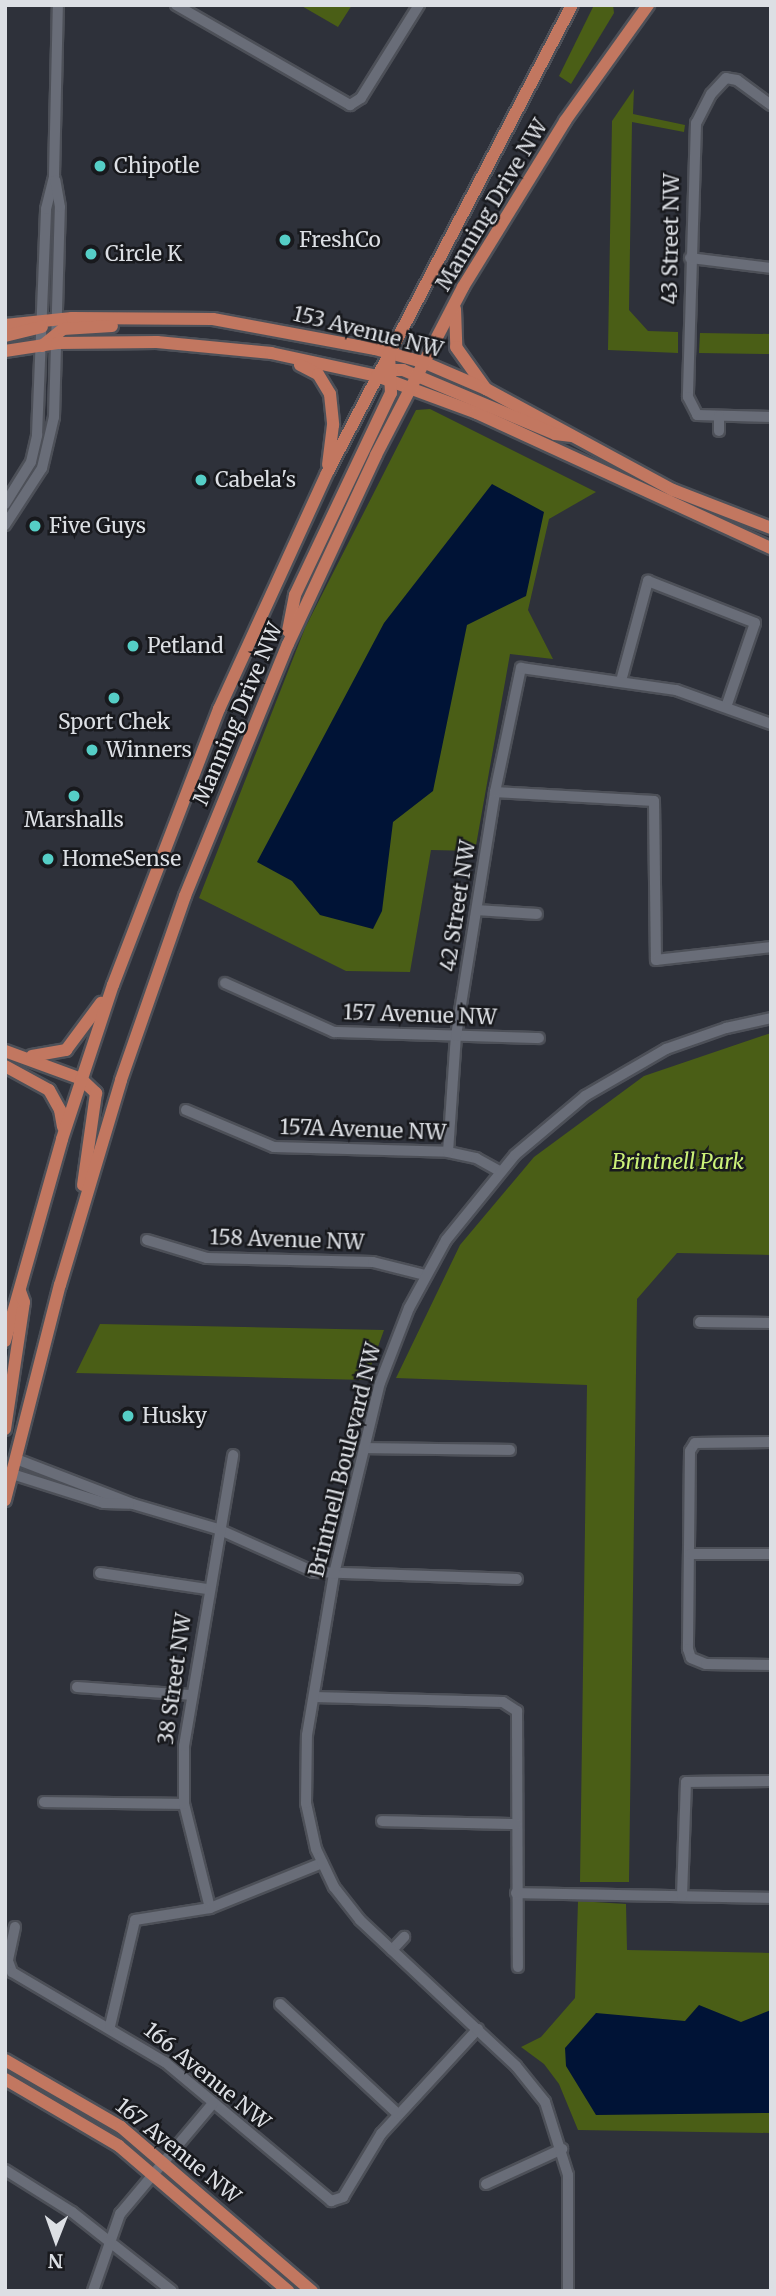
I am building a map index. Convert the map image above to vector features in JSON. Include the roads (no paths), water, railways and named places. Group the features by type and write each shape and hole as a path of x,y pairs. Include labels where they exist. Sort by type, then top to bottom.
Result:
{"main road":[{"name":"Manning Drive NW","path":"5,1341 62,1139 113,985 214,721 327,473 572,5"},
{"name":"Manning Drive NW","path":"5,1500 10,1466 82,1206 136,1034 203,849 283,657 320,573 413,381 463,287 565,121 648,5"},
{"path":"463,287 454,310 454,340 486,389"},
{"name":"153 Avenue NW","path":"57,331 213,319 302,332 423,362 486,389 580,437 673,490 771,528"},
{"name":"153 Avenue NW","path":"5,325 43,323 57,331 271,353 377,376"},
{"path":"5,336 43,323"},
{"path":"5,351 41,346 57,331"},
{"path":"271,353 312,370 330,394 332,425 327,473"},
{"path":"283,657 295,595 387,402 392,375 389,353"},
{"path":"377,376 392,375 413,381 555,434 580,437"},
{"name":"153 Avenue NW","path":"413,381 771,548"},
{"path":"20,1055 44,1056 66,1050 76,1041 113,985"},
{"path":"5,1051 82,1079 96,1093 97,1106 84,1165 82,1206"},
{"path":"5,1066 49,1090 64,1121 62,1139"},
{"path":"5,1429 24,1302 19,1288"},
{"name":"167 Avenue NW","path":"5,2060 103,2114 288,2291"},
{"name":"167 Avenue NW","path":"5,2079 158,2167 312,2291"}],"street":[{"path":"5,525 35,483 48,453 57,331 60,207 54,177 58,5"},
{"path":"176,5 350,104 361,98 419,5"},
{"name":"43 Street NW","path":"719,416 693,412 688,397 695,131 711,94 730,78 771,105"},
{"path":"5,504 35,448 43,323 46,209 54,177"},
{"path":"690,258 771,268"},
{"path":"719,431 719,416 771,417"},
{"path":"726,707 755,623 648,581 621,681 676,690 771,724"},
{"name":"42 Street NW","path":"448,1152 456,1036 495,792 521,668 621,681"},
{"path":"495,792 654,801 656,960 771,947"},
{"path":"477,910 537,914"},
{"name":"157 Avenue NW","path":"225,983 334,1032 539,1038"},
{"name":"Brintnell Boulevard NW","path":"568,2291 570,2202 562,2148 545,2102 531,2082 478,2029 351,1911 321,1864 304,1785 314,1697 334,1574 387,1364 425,1275 457,1224 499,1171 558,1116 635,1065 706,1033 771,1018"},
{"name":"157A Avenue NW","path":"186,1110 274,1147 448,1152 475,1158 499,1171"},
{"name":"158 Avenue NW","path":"147,1240 207,1258 363,1261 425,1275"},
{"path":"700,1322 771,1323"},
{"path":"771,1443 695,1443 690,1451 691,1658 706,1664 771,1665"},
{"path":"364,1448 510,1450"},
{"name":"38 Street NW","path":"210,1908 184,1804 190,1695 233,1455"},
{"path":"10,1466 104,1503 133,1504"},
{"path":"10,1466 218,1529 304,1569 334,1574 517,1579"},
{"path":"690,1554 771,1554"},
{"path":"100,1573 207,1589"},
{"path":"77,1687 190,1695"},
{"path":"314,1697 503,1702 514,1706 519,1721 516,1893 518,1967"},
{"path":"682,1896 684,1794 689,1779 771,1782"},
{"path":"44,1802 184,1804"},
{"path":"382,1821 517,1824"},
{"path":"110,2025 135,1920 210,1908 321,1864"},
{"path":"516,1893 771,1898"},
{"name":"166 Avenue NW","path":"15,1927 9,1969 110,2025 165,2062 322,2198 337,2201 398,2113"},
{"path":"392,1950 404,1937"},
{"path":"280,2004 398,2113 478,2029"},
{"path":"93,2291 108,2240 120,2214 213,2103"},
{"path":"486,2184 562,2148"},
{"path":"5,2170 108,2240 172,2291"}],"water":[{"path":"492,484 544,512 526,596 467,625 433,791 393,822 382,911 373,929 320,915 292,881 257,862 384,623"},
{"path":"699,2005 741,2022 771,2010 771,2113 596,2115 566,2066 565,2048 596,2013 685,2021"}],"place":[{"name":"Chipotle","path":"100,166"},
{"name":"FreshCo","path":"285,240"},
{"name":"Circle K","path":"91,254"},
{"name":"Cabela's","path":"201,480"},
{"name":"Five Guys","path":"35,526"},
{"name":"Petland","path":"133,646"},
{"name":"Sport Chek","path":"114,698"},
{"name":"Winners","path":"92,750"},
{"name":"Marshalls","path":"74,796"},
{"name":"HomeSense","path":"48,859"},
{"name":"Husky","path":"128,1416"}],"park label":[{"name":"Brintnell Park","path":"678,1162"}]}
